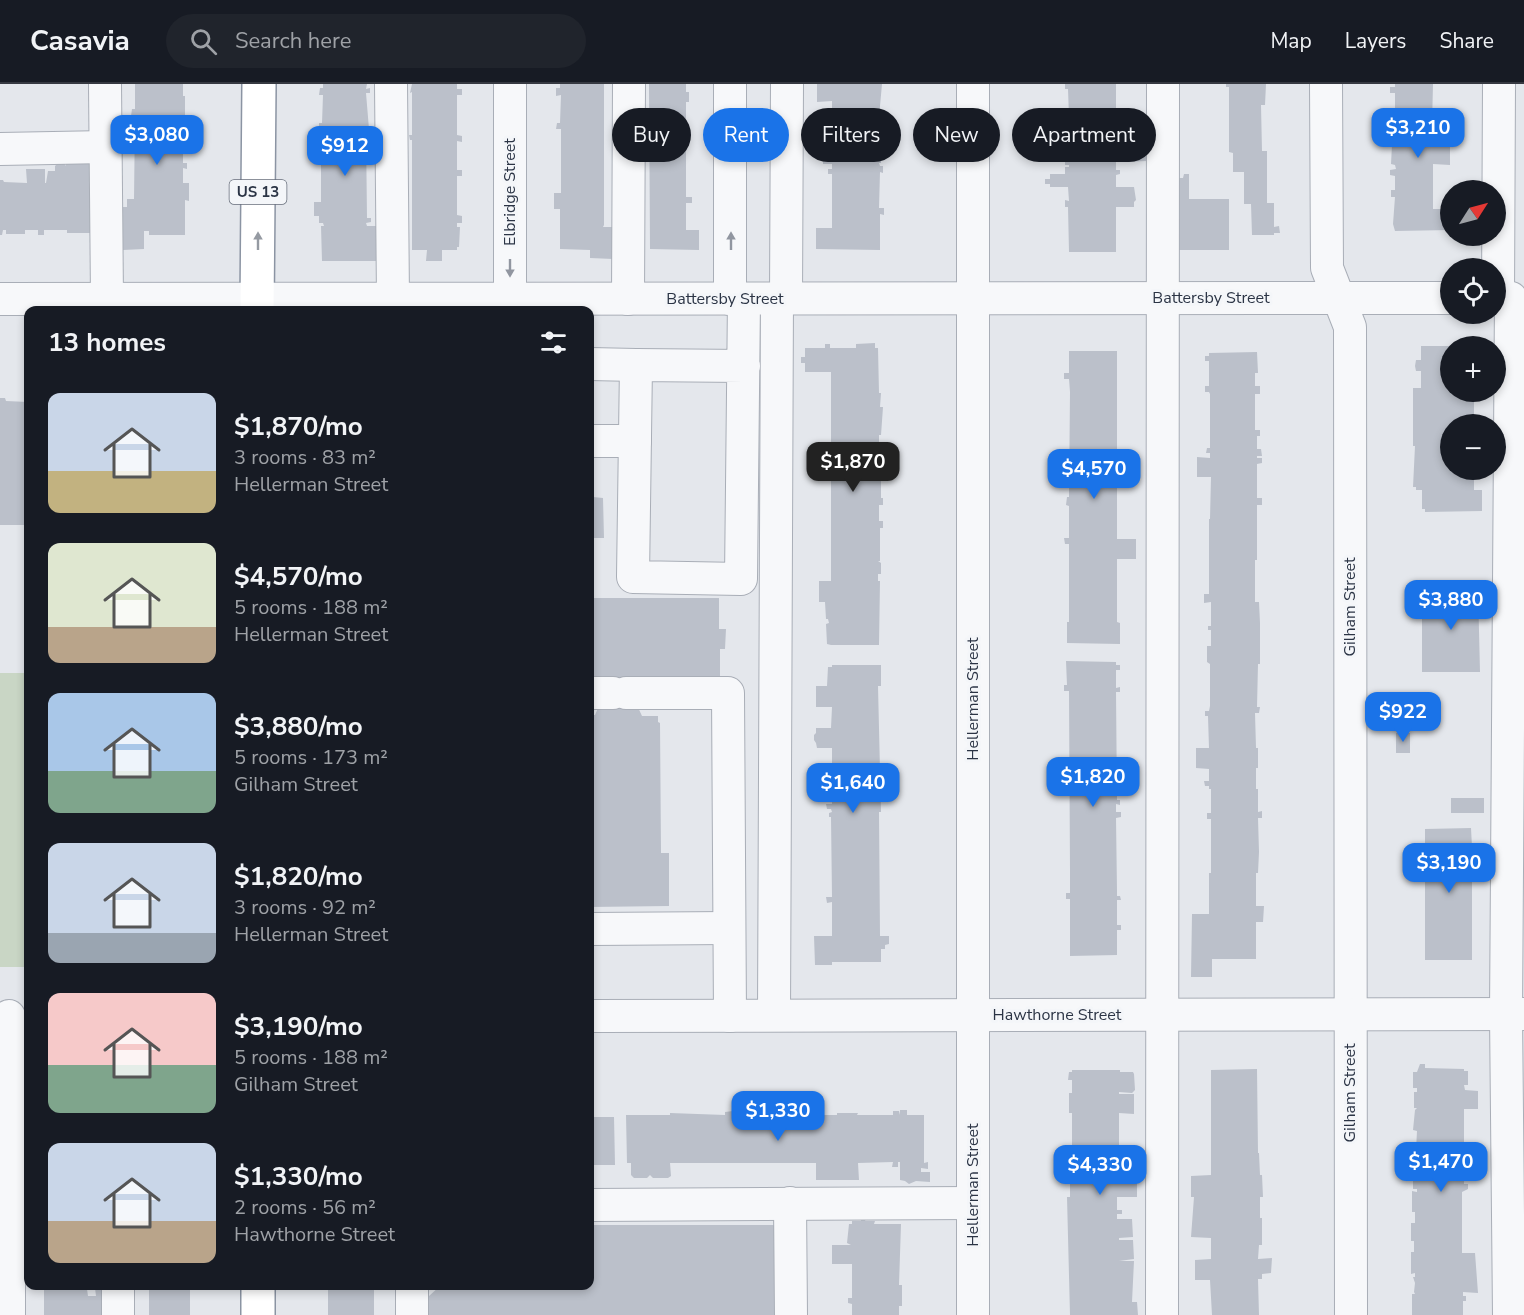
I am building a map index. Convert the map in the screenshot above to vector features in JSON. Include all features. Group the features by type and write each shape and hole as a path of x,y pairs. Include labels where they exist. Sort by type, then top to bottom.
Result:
{"highway":[{"name":"US 13","path":"257,305 259,84"},
{"path":"258,1290 258,1315"}],"street":[{"path":"89,303 106,147 105,84"},
{"path":"392,84 393,299"},
{"name":"Elbridge Street","path":"498,304 510,84"},
{"path":"628,84 628,299"},
{"path":"636,365 633,577 741,579 744,366 737,299 730,84"},
{"path":"774,1015 781,298 787,84"},
{"name":"Hellerman Street","path":"973,84 973,1315"},
{"path":"1162,1315 1163,84"},
{"name":"Gilham Street","path":"1326,84 1327,268 1350,327 1351,1315"},
{"path":"1499,84 1507,298 1515,1014 1509,1315"},
{"path":"0,148 106,147"},
{"name":"Battersby Street","path":"0,299 89,303 257,305 393,299 498,304 628,299 781,298 1440,298"},
{"path":"594,364 744,366"},
{"path":"594,441 635,441"},
{"path":"610,693 728,693 730,1016"},
{"path":"594,929 729,928"},
{"name":"Hawthorne Street","path":"594,1016 1515,1014"},
{"path":"9,1315 12,1016"},
{"path":"790,1203 791,1315"},
{"path":"594,1205 973,1203"},
{"path":"117,1315 118,1290"},
{"path":"412,1290 412,1315"}],"green space":[{"path":"0,673 24,673 24,967 0,967"}],"building":[{"path":"135,84 183,84 185,117 183,120 187,121 187,128 183,128 183,163 187,163 187,169 183,168 183,183 189,183 189,201 185,200 185,235 149,235 149,231 144,231 144,249 123,250 123,218 119,219 120,207 127,207 127,199 134,199 135,117 131,116 132,109 135,109"},
{"path":"323,84 367,84 366,89 370,88 370,93 366,93 369,129 366,129 366,132 367,218 371,218 371,222 366,223 367,226 381,226 381,261 322,261 321,226 324,226 323,223 319,223 319,216 314,216 314,202 321,202 321,129 319,129 319,123 322,123 323,95 319,95"},
{"path":"412,84 457,84 457,89 462,89 462,95 457,95 457,135 462,136 462,142 457,141 457,170 462,170 462,176 457,176 457,215 462,216 462,223 457,223 457,227 460,227 459,247 457,250 442,250 442,261 426,261 427,250 412,250 412,140 409,135 412,135 412,92 410,93"},
{"path":"560,84 604,84 603,227 613,227 613,259 590,258 590,250 560,249 560,209 554,209 554,193 561,193 561,129 556,129 557,123 560,123 561,95 556,96 556,88 560,88"},
{"path":"649,84 686,84 689,102 686,102 686,108 649,108"},
{"path":"817,84 882,84 880,108 832,108 832,101 817,102"},
{"path":"1065,84 1116,84 1116,108 1069,108 1068,89 1065,89"},
{"path":"1226,84 1266,84 1265,105 1261,105 1262,151 1267,151 1267,203 1274,203 1274,227 1279,226 1280,233 1252,235 1251,204 1244,204 1244,172 1233,172 1233,153 1229,152 1229,87 1226,87"},
{"path":"1395,84 1433,84 1432,125 1453,128 1450,165 1433,164 1433,209 1440,209 1440,230 1395,231 1393,224 1395,197 1391,197 1391,190 1395,190 1395,176 1390,175 1390,170 1396,169 1395,165 1391,164 1392,145 1395,145 1393,112 1395,112 1395,93 1390,93 1390,87 1395,87"},
{"path":"92,162 92,233 44,230 44,235 38,235 38,230 25,230 25,234 6,234 6,230 3,230 0,235 0,180 27,183 26,169 45,169 46,183 48,171 55,171 58,163 64,163 66,166 66,163"},
{"path":"649,162 686,162 686,197 692,197 692,203 686,203 686,230 699,230 699,250 650,249"},
{"path":"823,162 881,162 879,163 883,166 883,173 880,172 879,208 884,208 884,215 880,214 880,250 816,249 816,228 832,228 832,174 828,174 828,169 832,169 832,164 823,164"},
{"path":"1065,162 1116,162 1116,170 1120,170 1120,174 1116,175 1116,187 1134,187 1136,200 1134,207 1116,207 1116,252 1069,252 1068,207 1065,207 1065,200 1069,201 1068,187 1050,187 1050,184 1045,184 1045,179 1050,179 1050,174 1065,174 1065,167 1069,165 1065,165"},
{"path":"1184,174 1189,174 1189,199 1229,199 1229,250 1167,250 1167,178 1183,178"},
{"path":"875,343 875,348 878,348 880,407 883,407 881,435 879,435 879,478 881,478 883,505 879,505 879,521 883,521 883,528 880,528 880,561 878,561 881,563 881,574 878,574 878,581 880,581 879,645 831,645 827,644 826,624 829,623 826,619 825,602 819,602 819,581 831,581 831,372 805,372 805,363 801,363 801,357 805,357 805,348 825,348 825,344 830,344 830,348 856,348 856,344"},
{"path":"1421,346 1440,346 1440,402 1474,402 1474,414 1440,414 1440,480 1474,480 1474,490 1482,490 1482,511 1425,512 1425,509 1422,509 1422,490 1416,490 1416,487 1413,487 1415,446 1413,446 1413,388 1421,388 1421,371 1416,371 1415,366 1416,360 1421,360"},
{"path":"1069,351 1117,351 1117,539 1136,539 1136,559 1117,559 1117,622 1120,623 1120,644 1067,643 1069,544 1065,544 1064,538 1069,538 1069,506 1066,505 1067,497 1069,497 1070,392 1069,379 1064,379 1064,373 1069,373"},
{"path":"1257,352 1258,373 1255,373 1255,386 1260,386 1260,394 1255,394 1255,430 1260,430 1260,436 1257,436 1257,449 1261,449 1262,456 1257,456 1257,458 1262,458 1262,463 1257,464 1257,498 1262,498 1262,505 1257,505 1257,560 1255,560 1255,602 1259,602 1260,623 1257,707 1260,707 1259,713 1255,713 1256,748 1258,748 1256,789 1258,789 1258,812 1262,811 1262,818 1258,818 1256,906 1264,906 1263,922 1256,922 1256,959 1212,959 1212,977 1191,977 1192,914 1209,914 1209,873 1211,873 1211,819 1207,819 1207,813 1211,813 1211,789 1205,786 1204,781 1209,781 1209,769 1196,768 1196,748 1209,748 1208,716 1205,716 1205,711 1209,711 1210,706 1210,664 1207,662 1207,646 1211,646 1211,630 1208,630 1208,626 1211,626 1211,602 1204,603 1204,594 1209,594 1211,477 1197,477 1197,457 1210,458 1210,453 1206,453 1207,448 1210,448 1210,394 1205,392 1205,386 1209,386 1209,361 1205,361 1205,356 1209,356 1209,353"},
{"path":"0,398 5,398 6,401 24,402 24,525 0,525"},
{"path":"594,497 603,498 604,538 594,538"},
{"path":"1422,590 1478,590 1480,672 1422,672"},
{"path":"594,598 719,598 719,629 726,629 725,649 720,649 720,681 635,701 642,716 658,716 660,723 661,853 669,853 669,906 594,907 594,715 601,701 594,689"},
{"path":"1066,661 1116,662 1116,665 1120,665 1120,670 1116,670 1116,688 1120,687 1120,692 1116,692 1117,800 1120,800 1120,805 1116,804 1116,812 1121,812 1121,817 1116,818 1117,896 1120,896 1121,900 1117,900 1117,925 1121,925 1121,930 1117,930 1117,955 1070,956 1070,899 1066,899 1066,893 1070,893 1070,871 1069,691 1064,691 1064,685 1067,685"},
{"path":"832,665 881,665 881,686 878,686 881,812 879,812 880,936 889,936 889,944 885,945 885,949 881,949 881,962 832,962 832,965 815,965 814,936 832,936 832,902 827,903 826,897 832,897 831,817 829,813 832,812 831,809 827,809 826,804 832,804 832,791 816,791 816,771 832,771 832,748 817,748 814,735 816,728 831,728 832,707 816,707 816,686 827,686 828,667"},
{"path":"1396,733 1410,733 1410,753 1396,753"},
{"path":"1451,798 1484,798 1484,813 1451,813"},
{"path":"1471,828 1473,866 1476,866 1476,870 1472,871 1472,960 1425,960 1425,829"},
{"path":"1420,1064 1425,1064 1425,1068 1464,1069 1468,1071 1468,1085 1464,1085 1465,1090 1478,1091 1478,1109 1464,1109 1464,1184 1468,1184 1468,1189 1462,1192 1462,1253 1475,1253 1478,1293 1463,1292 1466,1301 1463,1301 1463,1315 1412,1315 1415,1273 1411,1274 1411,1252 1414,1252 1414,1241 1411,1241 1411,1223 1415,1223 1415,1212 1412,1212 1412,1191 1417,1192 1417,1189 1413,1189 1413,1174 1417,1174 1415,1154 1417,1154 1417,1131 1413,1130 1417,1108 1414,1108 1414,1092 1417,1092 1417,1088 1413,1088 1413,1072 1417,1072"},
{"path":"1257,1069 1258,1153 1263,1197 1260,1197 1262,1245 1259,1245 1258,1259 1272,1258 1271,1273 1262,1274 1262,1279 1258,1279 1259,1315 1212,1315 1210,1280 1195,1280 1195,1260 1211,1259 1211,1238 1191,1237 1194,1197 1191,1197 1191,1176 1211,1175 1211,1070"},
{"path":"1072,1070 1120,1070 1120,1072 1133,1072 1134,1074 1135,1090 1132,1093 1119,1092 1119,1094 1134,1094 1134,1114 1119,1113 1119,1155 1117,1158 1132,1157 1132,1174 1117,1174 1117,1177 1137,1177 1137,1197 1117,1197 1117,1210 1122,1210 1122,1214 1117,1214 1117,1219 1132,1219 1133,1237 1119,1238 1119,1240 1133,1240 1134,1259 1119,1261 1134,1261 1132,1302 1137,1302 1138,1315 1070,1315 1067,1197 1070,1197 1070,1176 1067,1176 1067,1154 1072,1154 1072,1113 1069,1113 1069,1093 1072,1093 1072,1080 1068,1080 1069,1072"},
{"path":"900,1110 907,1110 907,1115 924,1115 924,1163 928,1162 928,1169 921,1168 921,1172 930,1172 930,1182 916,1181 909,1184 900,1180 900,1162 898,1162 898,1167 892,1167 893,1162 858,1163 859,1180 816,1180 816,1163 670,1163 671,1176 668,1178 653,1178 650,1175 647,1178 634,1178 631,1175 631,1163 627,1163 626,1115 670,1115 670,1113 725,1115 725,1112 733,1111 741,1112 741,1115 858,1113 857,1115 893,1115 893,1111 899,1111 900,1115"},
{"path":"594,1117 614,1117 615,1165 594,1165"},
{"path":"861,1218 866,1218 865,1221 875,1221 874,1224 901,1224 899,1285 902,1285 902,1306 899,1306 899,1315 852,1315 852,1304 848,1303 848,1298 852,1298 852,1264 832,1264 832,1245 851,1245 847,1243 849,1224 852,1224 852,1221 861,1221"},
{"path":"594,1225 777,1225 777,1315 429,1315 429,1296 436,1290 594,1290"},
{"path":"44,1290 87,1290 88,1296 96,1296 95,1290 103,1290 103,1315 44,1315"},
{"path":"149,1290 190,1290 190,1315 149,1315"},
{"path":"328,1290 374,1290 374,1315 328,1315"}]}
